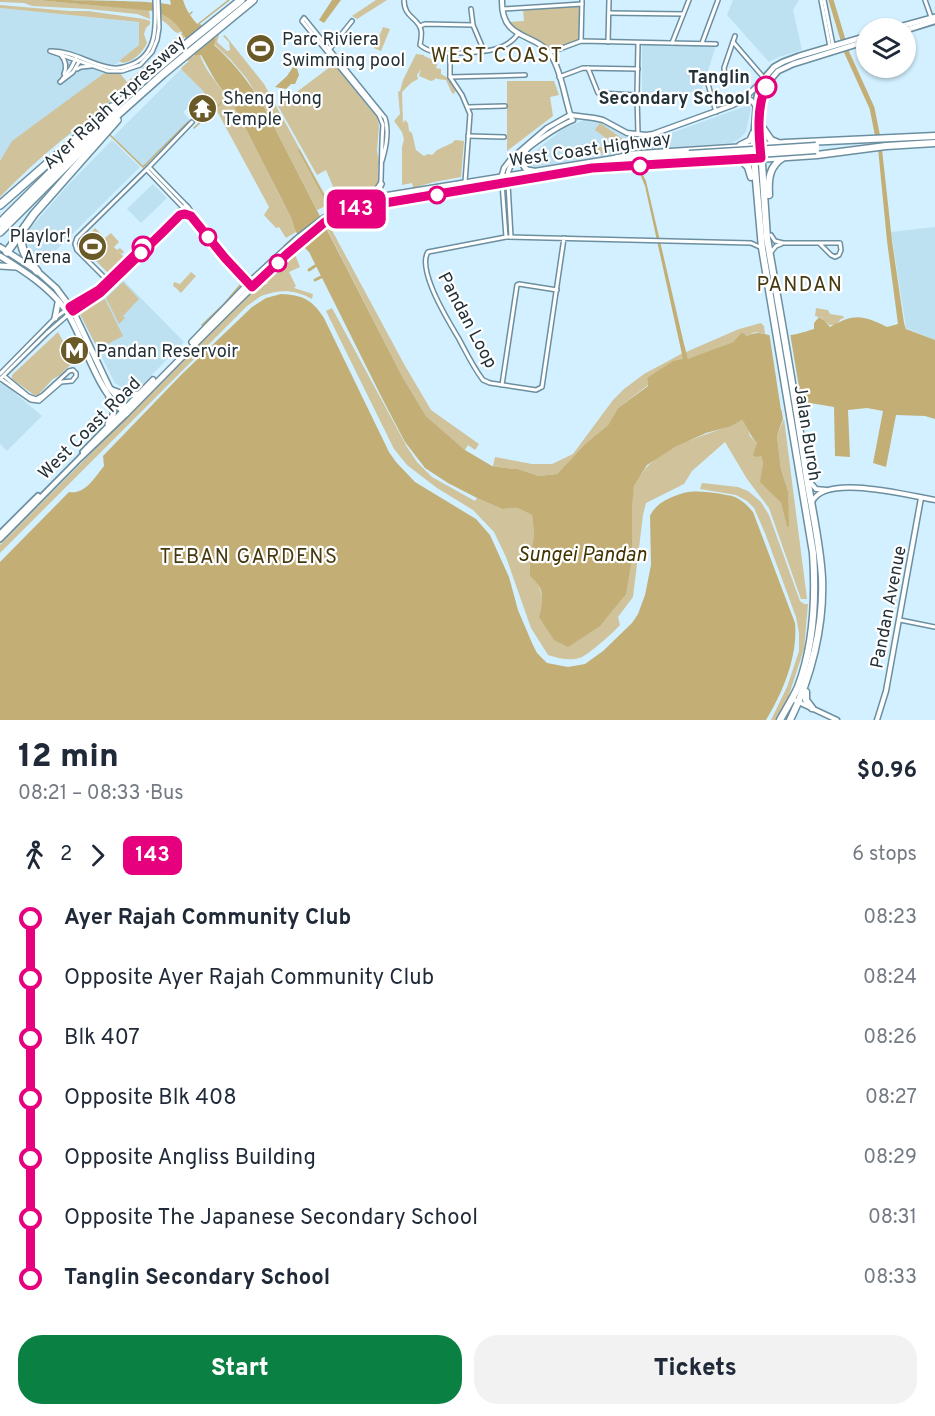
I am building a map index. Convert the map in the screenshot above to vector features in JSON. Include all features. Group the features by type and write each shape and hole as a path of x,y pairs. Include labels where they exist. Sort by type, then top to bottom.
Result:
{"highway":[{"name":"Ayer Rajah Expressway","path":"0,232 208,26 241,0"},
{"name":"Ayer Rajah Expressway","path":"0,224 139,84 186,49 214,33 253,0"},
{"path":"1,204 139,84"},
{"path":"2,254 48,198 117,121 125,108"},
{"path":"760,124 771,140 778,143"},
{"name":"West Coast Highway","path":"753,159 817,155 871,144 935,136"},
{"path":"592,168 689,157 866,142 871,144"},
{"name":"West Coast Highway","path":"886,142 935,143"},
{"name":"West Coast Highway","path":"757,145 778,143 871,144"},
{"name":"Jalan Buroh","path":"757,145 761,158 767,238 812,505 822,579 815,648 805,674 780,720"},
{"name":"Jalan Buroh","path":"757,145 753,159 762,248 813,553 815,579 806,683 790,720"},
{"path":"618,158 689,157"},
{"path":"771,261 769,179 773,166 784,157"},
{"path":"741,160 750,171 755,201 758,206"},
{"path":"21,231 24,254 37,271"},
{"path":"806,683 805,698 812,708"}],"main road":[{"path":"916,25 933,20"},
{"path":"735,146 750,140 753,133 755,105 763,80 774,68 783,62 856,40"},
{"path":"842,45 856,43"},
{"path":"757,145 760,105 763,92 771,79 778,71 832,48"},
{"path":"753,133 757,145"},
{"name":"West Coast Highway","path":"504,179 633,154 757,145"},
{"path":"526,150 522,163 527,170 537,171"},
{"name":"West Coast Highway","path":"504,179 592,168 753,159"},
{"name":"West Coast Road","path":"0,534 108,424 126,411 141,392 252,284 299,240 335,212 350,205 380,197 504,179"},
{"name":"West Coast Road","path":"324,220 344,212 504,179"},
{"path":"371,199 381,184 389,196"},
{"path":"2,254 43,285 69,311 112,406 114,413 108,424"},
{"path":"2,254 37,271 56,288 109,387 126,411"},
{"path":"0,266 20,268"},
{"name":"West Coast Road","path":"0,539 252,284"},
{"path":"55,318 59,307 58,302"},
{"path":"109,387 115,392 124,394 134,395 141,392"},
{"path":"107,394 126,411"}],"street":[{"path":"105,69 54,50 50,51 105,69 130,65 142,58 152,44 156,27 156,0"},
{"path":"404,0 405,9 420,27 421,47 435,53 495,49 514,40 518,33"},
{"path":"503,0 503,10 509,26 539,45 552,57 571,118"},
{"path":"609,0 609,42"},
{"path":"672,43 689,0"},
{"path":"702,44 718,0"},
{"path":"823,0 832,48"},
{"path":"925,0 933,20"},
{"path":"503,10 582,2 581,41"},
{"path":"471,9 473,25 484,51"},
{"path":"609,13 683,14"},
{"path":"314,33 302,21 304,18 379,115 383,125 380,204"},
{"path":"328,51 352,21"},
{"path":"420,27 425,24 473,25"},
{"path":"725,76 724,68 735,36"},
{"path":"549,53 581,41 716,44"},
{"path":"508,237 504,168 511,159 547,128 571,118 603,120 627,133 646,135 733,105 744,99 763,80 733,42"},
{"path":"638,43 638,134"},
{"path":"450,53 450,77 470,114 465,184"},
{"path":"60,54 66,64 64,76"},
{"path":"75,70 78,59"},
{"path":"78,59 60,82 75,70 92,66"},
{"path":"559,77 583,68 638,69"},
{"path":"588,68 598,93 637,95"},
{"path":"450,77 525,75"},
{"path":"708,84 716,112"},
{"path":"744,99 752,100 755,105"},
{"path":"468,107 505,106"},
{"path":"504,179 512,163 526,150 571,118"},
{"path":"110,282 77,250 75,241 192,122"},
{"path":"468,136 504,137"},
{"path":"148,168 186,208 221,254 252,284"},
{"path":"148,168 252,284"},
{"path":"178,202 180,214"},
{"path":"1,376 55,318 69,311 110,282 186,208"},
{"path":"180,214 191,216"},
{"path":"750,243 758,239 760,233"},
{"path":"771,235 776,241 783,243 840,243 839,255 835,257 831,255 820,244"},
{"name":"Pandan Loop","path":"564,238 542,387 536,390 483,380 432,289 425,260 427,253 432,250 508,237 564,238 750,243 762,248"},
{"path":"772,251 783,243"},
{"path":"502,385 517,285 557,290"},
{"path":"1,376 69,311"},
{"path":"73,370 76,373 72,381 64,380 39,401 31,400 1,376 28,396 36,399 69,371 73,370"},
{"path":"807,476 819,490 859,487 935,500"},
{"path":"812,505 816,496 827,490"},
{"name":"Pandan Avenue","path":"877,720 886,691 921,498"},
{"path":"900,620 935,627"},
{"path":"792,699 837,720"}],"shaded area":[{"path":"0,0 37,0 149,10 150,19 137,14 32,6 24,3 0,2"},
{"path":"376,0 387,0 357,19 352,16"},
{"path":"733,0 799,0 793,10 802,50 769,62 727,15"},
{"path":"0,5 88,11 144,19 150,21 144,34 147,43 137,56 123,63 119,61 139,45 139,22 0,8"},
{"path":"580,5 579,41 551,52 509,22 524,21 523,9"},
{"path":"0,8 139,22 139,45 0,161"},
{"path":"161,13 170,18 182,31 176,32 161,20"},
{"path":"383,27 390,29 381,51 374,48"},
{"path":"183,32 185,37 150,67 149,65 164,48"},
{"path":"219,34 217,42 227,51 230,50 229,42 223,36 225,35 264,84 330,204 317,210 263,105 247,79 214,44 216,39 214,37"},
{"path":"642,45 716,46 701,92 642,93"},
{"path":"416,54 438,62 436,68 441,69 441,74 448,78 456,90 454,94 452,93 446,80 436,78 431,81 419,76 421,69 417,75 418,79 402,92 403,123 405,120 408,123 416,150 424,156 432,155 455,140 464,141 461,177 413,188 412,183 402,185 404,139 394,121 400,114 398,92"},
{"path":"192,55 200,55 231,106 232,104 235,108 292,220 296,232 286,238 279,227 276,228 264,215 269,207 217,111 204,96 204,92 182,70 181,68 189,61 186,60"},
{"path":"334,64 377,117 379,126 378,183 375,188 365,194 362,189 334,189 326,170 317,175 278,106"},
{"path":"114,66 127,82 145,66 148,70 51,149 0,197 0,161 12,141"},
{"path":"181,69 204,92 183,112 190,120 143,167 113,137"},
{"path":"507,81 554,81 559,95 550,97 553,116 507,151"},
{"path":"749,105 751,108 746,132 738,140 731,143 647,150 646,142"},
{"path":"586,119 597,121 631,139 645,141 646,151 631,150 530,168 527,165 526,158 563,129"},
{"path":"600,123 624,140 637,141 637,148 623,148 623,142 621,145 610,137 607,139 595,130"},
{"path":"112,140 140,167 42,264 31,254 27,245 28,231 67,186"},
{"path":"592,140 608,153 584,155"},
{"path":"153,184 167,198 141,223 127,209"},
{"path":"328,223 431,410 479,444 475,450 468,445 465,450 426,416 402,376 325,225"},
{"path":"935,227 935,340 906,328 891,232"},
{"path":"95,228 105,238 111,233 119,242 114,247 124,252 122,254 118,251 127,260 113,274 108,273 83,248 83,241"},
{"path":"294,252 300,267 289,272 296,286 294,288 313,294 312,299 294,292 276,292 262,296 247,306 0,553 0,545 258,285 268,284 264,279 285,263"},
{"path":"191,272 196,276 181,293 173,286 174,282 180,284"},
{"path":"122,279 184,342 141,386 132,389 123,388 115,383 78,311 103,297"},
{"path":"123,282 139,299 123,316 125,318 119,324 106,298"},
{"path":"105,299 123,336 98,349 79,312"},
{"path":"332,308 417,462 432,477 475,501 477,498 502,509 517,508 532,515 534,534 530,561 543,598 539,617 632,506 635,484 650,464 673,448 742,420 750,436 757,443 763,463 761,482 781,503 787,526 788,491 781,469 777,436 784,419 807,599 801,599 769,508 747,479 725,442 692,471 684,484 646,503 633,597 618,617 620,625 582,657 569,659 548,655 531,628 506,557 494,532 473,510 437,488 407,465 394,449 326,311"},
{"path":"816,308 828,310 830,314 844,318 836,325 829,325 822,318 815,316"},
{"path":"761,323 765,334 755,332 747,336 742,332 733,342 688,359 686,352 739,329"},
{"path":"58,332 74,361 38,395 34,395 12,379 12,375"},
{"path":"683,353 684,359 647,378 648,385 618,408 608,425 585,444 557,474 539,476 518,469 493,466 495,457 532,464 552,464 573,454 613,400 624,389 644,374"},
{"path":"3,383 42,416 7,451 0,444 0,384"},
{"path":"702,483 738,487 748,491 761,502 769,515 800,601 808,604 804,649 787,701 776,720 771,720 787,687 799,651 796,617 754,508 736,495 700,489"}],"water":[{"name":"Sungei Pandan","path":"37,0 128,1 171,5 170,0 183,0 193,19 216,39 214,45 241,73 263,105 402,376 426,416 465,450 492,466 518,469 539,476 557,474 585,444 608,425 618,408 648,386 647,378 673,361 683,359 645,186 640,174 632,167 635,166 641,171 646,181 688,359 733,342 742,332 747,336 758,333 780,336 814,329 814,323 819,317 830,327 846,319 858,317 887,327 898,324 878,148 882,149 904,323 906,329 935,340 935,419 925,416 896,415 886,467 873,463 883,411 867,408 848,410 850,457 835,456 834,407 786,399 781,406 783,419 777,436 781,469 788,491 789,526 787,527 781,503 760,482 763,463 761,456 753,455 757,443 742,420 675,447 647,465 634,486 632,558 626,594 600,626 568,647 554,640 539,617 542,605 541,590 530,576 534,534 532,515 517,508 502,509 448,483 425,468 405,442 309,252 295,230 235,108 201,55 195,56 180,29 162,14 154,11"},
{"path":"332,0 341,0 324,23 319,20"},
{"path":"295,64 299,75 295,84 291,84 286,89 275,87 287,76"},
{"name":"Pandan Reservoir","path":"281,294 306,299 324,318 396,462 415,482 476,519 490,535 509,577 518,610 532,643 537,653 547,663 568,667 585,664 603,651 632,623 645,595 651,565 650,516 656,507 666,500 688,492 731,496 745,503 753,512 795,623 792,661 778,698 766,720 0,720 0,562 69,492 80,491 89,484 104,466 103,456 182,374 252,307 266,298"}],"pier":[{"path":"769,332 790,333 802,405 788,402 784,406 785,410 781,410"}],"waterway":[{"path":"197,25 229,0"},
{"path":"831,0 847,53 872,108 879,143"},
{"path":"218,106 227,96"},
{"path":"194,128 215,109"},
{"path":"110,135 143,167 188,122"},
{"path":"299,150 328,204"},
{"path":"284,246 294,237"},
{"path":"257,272 269,260"},
{"path":"309,270 315,266"},
{"path":"315,280 321,277"},
{"path":"202,325 241,284"}],"bus line":[{"name":"143","path":"143,247 99,290 73,304 70,307 73,311 100,293 180,215 191,216 234,269 252,287 325,222 344,212 373,205 592,168 761,158 760,111 761,99 766,87"}],"place":[{"name":"Parc Riviera Swimming pool","path":"261,49"},
{"name":"Tanglin Secondary School","path":"766,87"},
{"name":"Sheng Hong Temple","path":"202,108"},
{"name":"Playlor! Arena","path":"92,246"},
{"name":"Pandan Reservoir","path":"75,351"}],"district":[{"name":"WEST COAST","path":"497,55"},
{"name":"PANDAN","path":"800,284"},
{"name":"TEBAN GARDENS","path":"249,556"}]}
